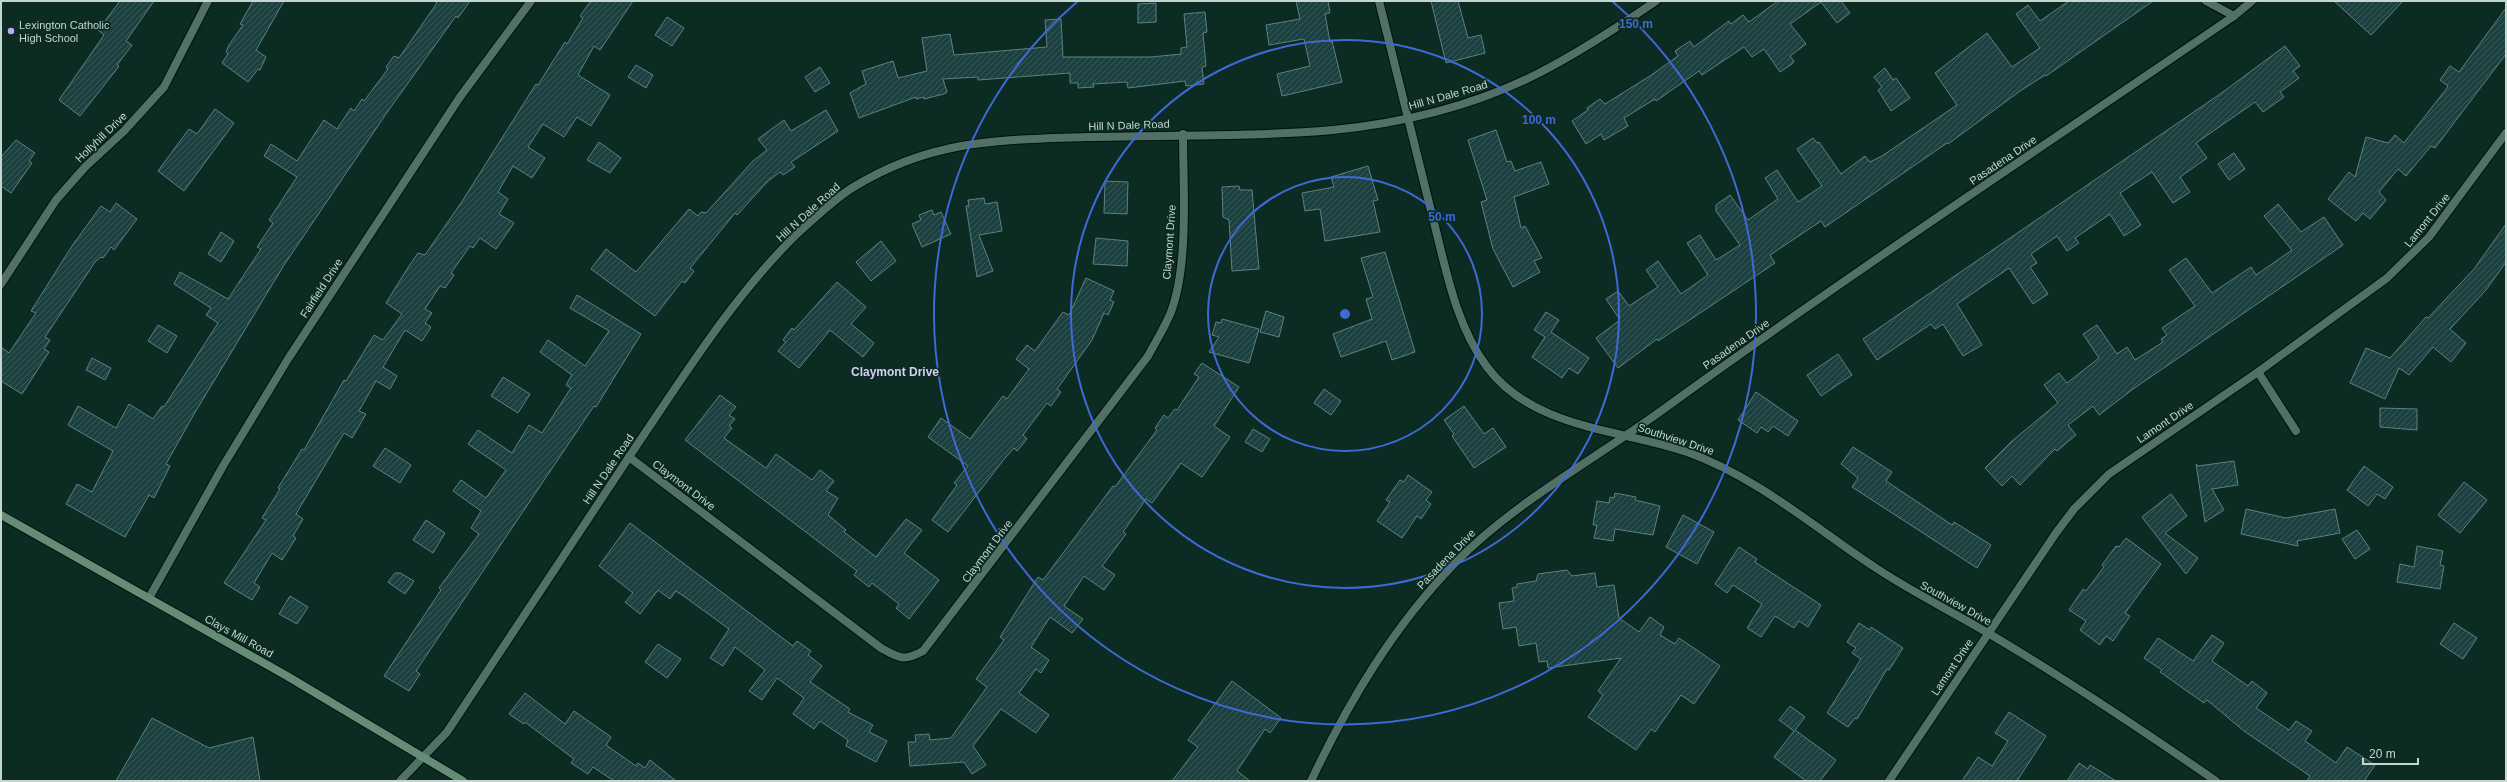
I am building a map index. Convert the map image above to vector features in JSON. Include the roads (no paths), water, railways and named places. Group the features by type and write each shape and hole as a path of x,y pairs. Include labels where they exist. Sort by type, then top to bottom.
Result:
{"main road":[{"name":"Clays Mill Road","path":"1,515 287,676 463,781"}],"street":[{"name":"Hollyhill Drive","path":"1,284 56,200 85,167 129,125 164,87 208,1"},
{"name":"Fairfield Drive","path":"149,598 223,466 288,359 460,97 531,1"},
{"name":"Southview Drive","path":"1380,1 1408,119 1460,315 1469,337 1488,370 1511,393 1544,412 1564,420 1628,435 1686,452 1736,474 1875,568 1988,633 2122,716 2216,781"},
{"name":"Hill N Dale Road","path":"400,781 446,732 702,348 759,275 818,214 849,190 907,160 931,151 957,145 1014,140 1336,129 1408,119 1488,96 1540,73 1598,40 1656,1"},
{"path":"2206,1 2234,16"},
{"name":"Pasadena Drive","path":"1311,781 1332,738 1374,664 1404,623 1448,571 1476,543 1532,500 1628,435 1845,282 2234,16 2252,1"},
{"name":"Lamont Drive","path":"1889,781 2056,532 2093,488 2109,474 2258,372 2387,278 2412,256 2445,216 2506,133"},
{"name":"Claymont Drive","path":"629,457 880,648 903,658 910,658 923,652 1148,356 1161,334 1172,311 1180,267 1183,224 1183,134"},
{"path":"2258,372 2296,431"}],"place":[{"name":"Lexington Catholic High School","path":"11,31"}],"district":[{"name":"Claymont Drive","path":"895,372"}]}
